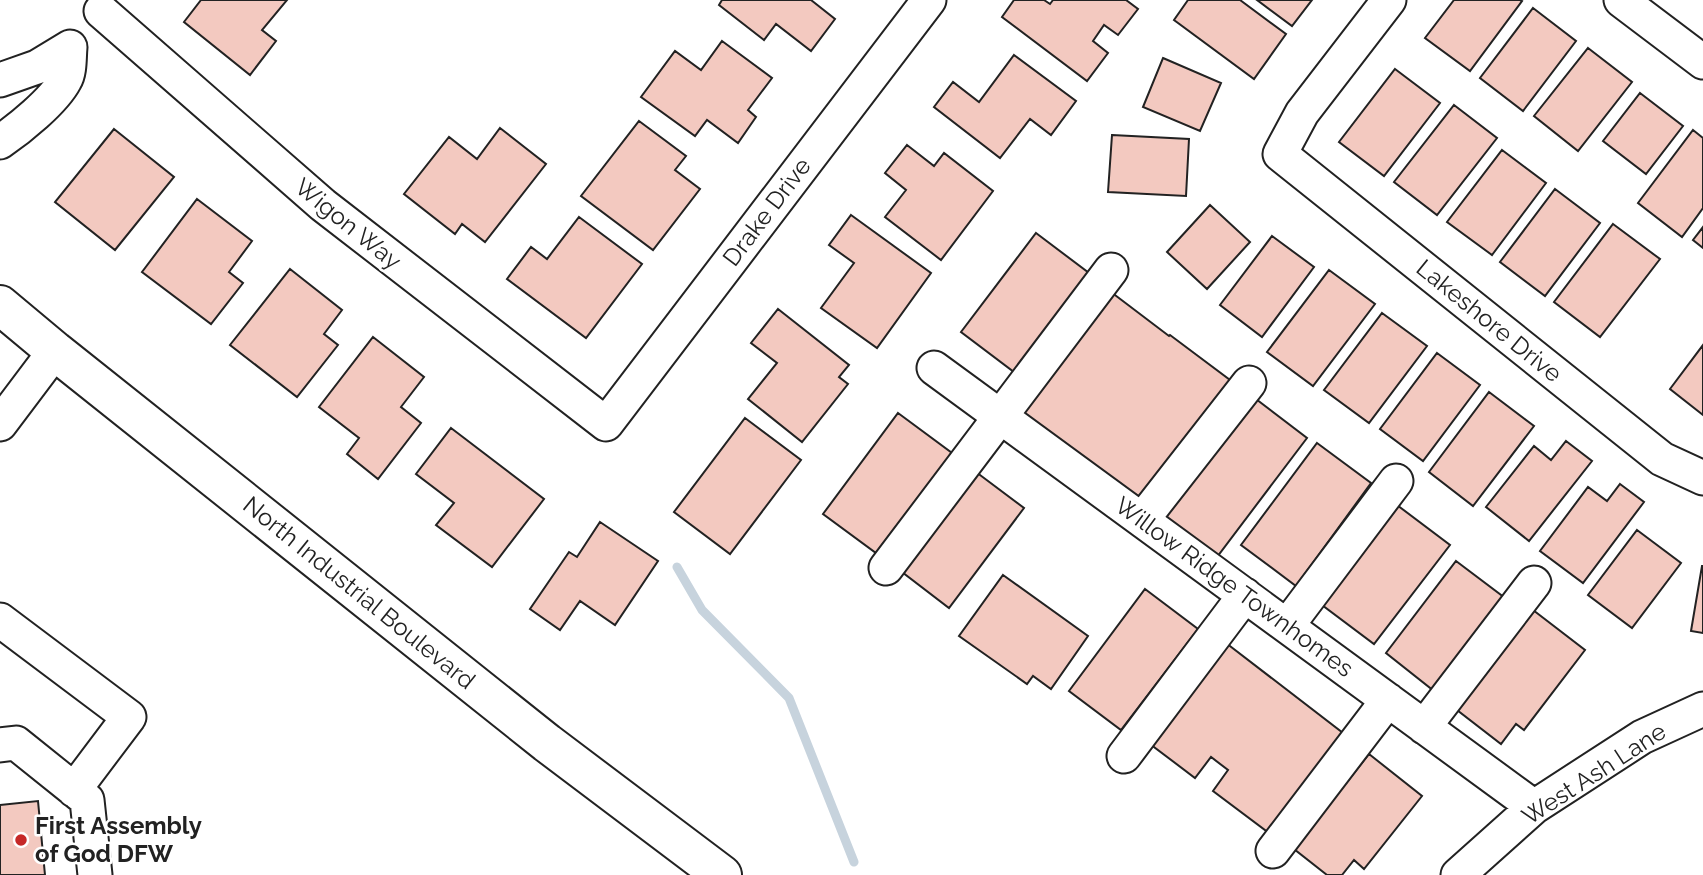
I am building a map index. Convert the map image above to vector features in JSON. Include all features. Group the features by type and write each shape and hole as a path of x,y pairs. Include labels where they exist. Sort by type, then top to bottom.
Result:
{"main road":[{"name":"North Industrial Boulevard","path":"0,305 547,743 722,875"}],"street":[{"name":"Drake Drive","path":"606,424 929,0"},
{"name":"Lakeshore Drive","path":"1389,0 1302,113 1280,154 1662,458 1703,478"},
{"path":"1621,0 1703,62"},
{"name":"Wigon Way","path":"105,5 323,205 606,424"},
{"path":"0,80 37,67 70,47 105,5"},
{"path":"4,131 57,92 67,78 70,47"},
{"path":"886,568 1111,270"},
{"path":"0,424 55,351"},
{"name":"Willow Ridge Townhomes","path":"934,368 1534,807"},
{"path":"1142,520 1249,383"},
{"path":"1287,626 1396,481"},
{"path":"1424,727 1534,583"},
{"path":"1124,756 1245,596"},
{"path":"0,620 129,717 74,790"},
{"path":"1273,851 1388,700"},
{"name":"West Ash Lane","path":"1458,875 1534,807 1642,737 1703,709"},
{"path":"0,745 16,743 87,800 95,875"}],"building":[{"path":"201,0 287,0 262,30 276,41 250,75 184,22"},
{"path":"722,0 811,0 835,19 811,51 776,24 764,40 719,5"},
{"path":"1014,0 1044,0 1050,4 1053,0 1126,0 1138,9 1118,35 1104,25 1093,41 1108,53 1087,81 1002,17"},
{"path":"1188,0 1240,0 1286,34 1254,79 1174,20"},
{"path":"1257,0 1312,0 1292,26"},
{"path":"1454,0 1522,1 1470,71 1425,38"},
{"path":"1533,8 1576,41 1523,111 1480,78"},
{"path":"722,41 772,78 748,110 756,117 738,143 707,120 695,136 641,97 675,51 701,70"},
{"path":"1588,48 1632,82 1578,151 1534,116"},
{"path":"1014,55 1076,101 1051,135 1030,119 1000,158 934,107 953,82 979,102"},
{"path":"1163,58 1221,83 1200,131 1143,107"},
{"path":"1395,69 1440,103 1384,176 1339,142"},
{"path":"1640,93 1683,126 1646,174 1603,141"},
{"path":"1454,105 1497,138 1437,215 1394,182"},
{"path":"639,121 686,156 675,170 700,189 653,250 581,196"},
{"path":"500,128 546,164 485,242 462,224 455,234 404,194 449,137 477,159"},
{"path":"114,129 174,177 115,250 55,202"},
{"path":"1693,130 1703,138 1703,208 1682,237 1638,203"},
{"path":"1112,135 1189,139 1186,196 1108,192"},
{"path":"907,145 934,166 944,153 993,191 941,260 885,217 906,190 885,173"},
{"path":"1502,150 1546,183 1492,255 1447,222"},
{"path":"1555,189 1600,223 1545,296 1500,262"},
{"path":"197,199 252,241 229,272 243,283 211,324 142,272"},
{"path":"1210,205 1250,242 1207,289 1167,252"},
{"path":"851,215 931,273 877,348 821,308 854,263 829,245"},
{"path":"579,217 642,264 586,338 507,279 531,247 547,259"},
{"path":"1613,224 1660,259 1600,337 1554,302"},
{"path":"1703,227 1703,248 1693,240"},
{"path":"1036,233 1089,273 1014,372 961,332"},
{"path":"1272,236 1314,267 1262,337 1220,305"},
{"path":"290,269 342,310 324,334 338,345 297,397 230,345"},
{"path":"1329,270 1375,304 1313,386 1267,352"},
{"path":"1111,292 1230,380 1139,501 1019,413"},
{"path":"778,309 849,365 839,377 848,384 802,442 748,399 777,363 751,343"},
{"path":"1382,313 1427,346 1369,423 1324,390"},
{"path":"373,337 424,377 401,407 421,423 378,479 347,454 359,438 319,407"},
{"path":"1703,345 1703,415 1670,389"},
{"path":"1437,353 1480,385 1423,461 1380,429"},
{"path":"1489,392 1534,426 1473,506 1429,472"},
{"path":"1252,396 1307,438 1217,557 1162,515"},
{"path":"898,413 952,453 876,553 823,514"},
{"path":"745,418 801,460 730,554 674,512"},
{"path":"451,428 544,499 492,567 436,525 454,503 416,474"},
{"path":"1566,441 1592,461 1529,541 1486,507 1534,446 1551,460"},
{"path":"1317,443 1371,483 1296,586 1241,545"},
{"path":"976,472 1024,508 949,608 902,572"},
{"path":"1620,484 1644,502 1583,583 1540,551 1588,487 1607,501"},
{"path":"1393,502 1450,545 1374,644 1318,602"},
{"path":"600,522 658,561 615,625 580,601 560,630 530,609 569,552 577,557"},
{"path":"1637,530 1681,563 1632,628 1588,595"},
{"path":"1456,561 1505,598 1434,691 1386,653"},
{"path":"1703,566 1703,633 1691,631"},
{"path":"1003,575 1088,636 1051,689 1033,676 1027,684 959,636"},
{"path":"1145,589 1198,629 1121,730 1069,691"},
{"path":"1533,610 1585,650 1524,730 1516,724 1501,744 1457,710"},
{"path":"1226,643 1343,733 1269,833 1213,791 1228,770 1211,757 1195,778 1150,744"},
{"path":"1369,754 1422,796 1364,869 1354,860 1342,875 1327,875 1294,849"},
{"name":"First Assembly of God DFW","path":"38,801 45,875 0,875 0,805"}],"waterway":[{"path":"677,567 702,610 789,698 854,862"}],"place":[{"name":"First Assembly of God DFW","path":"21,840"}]}
